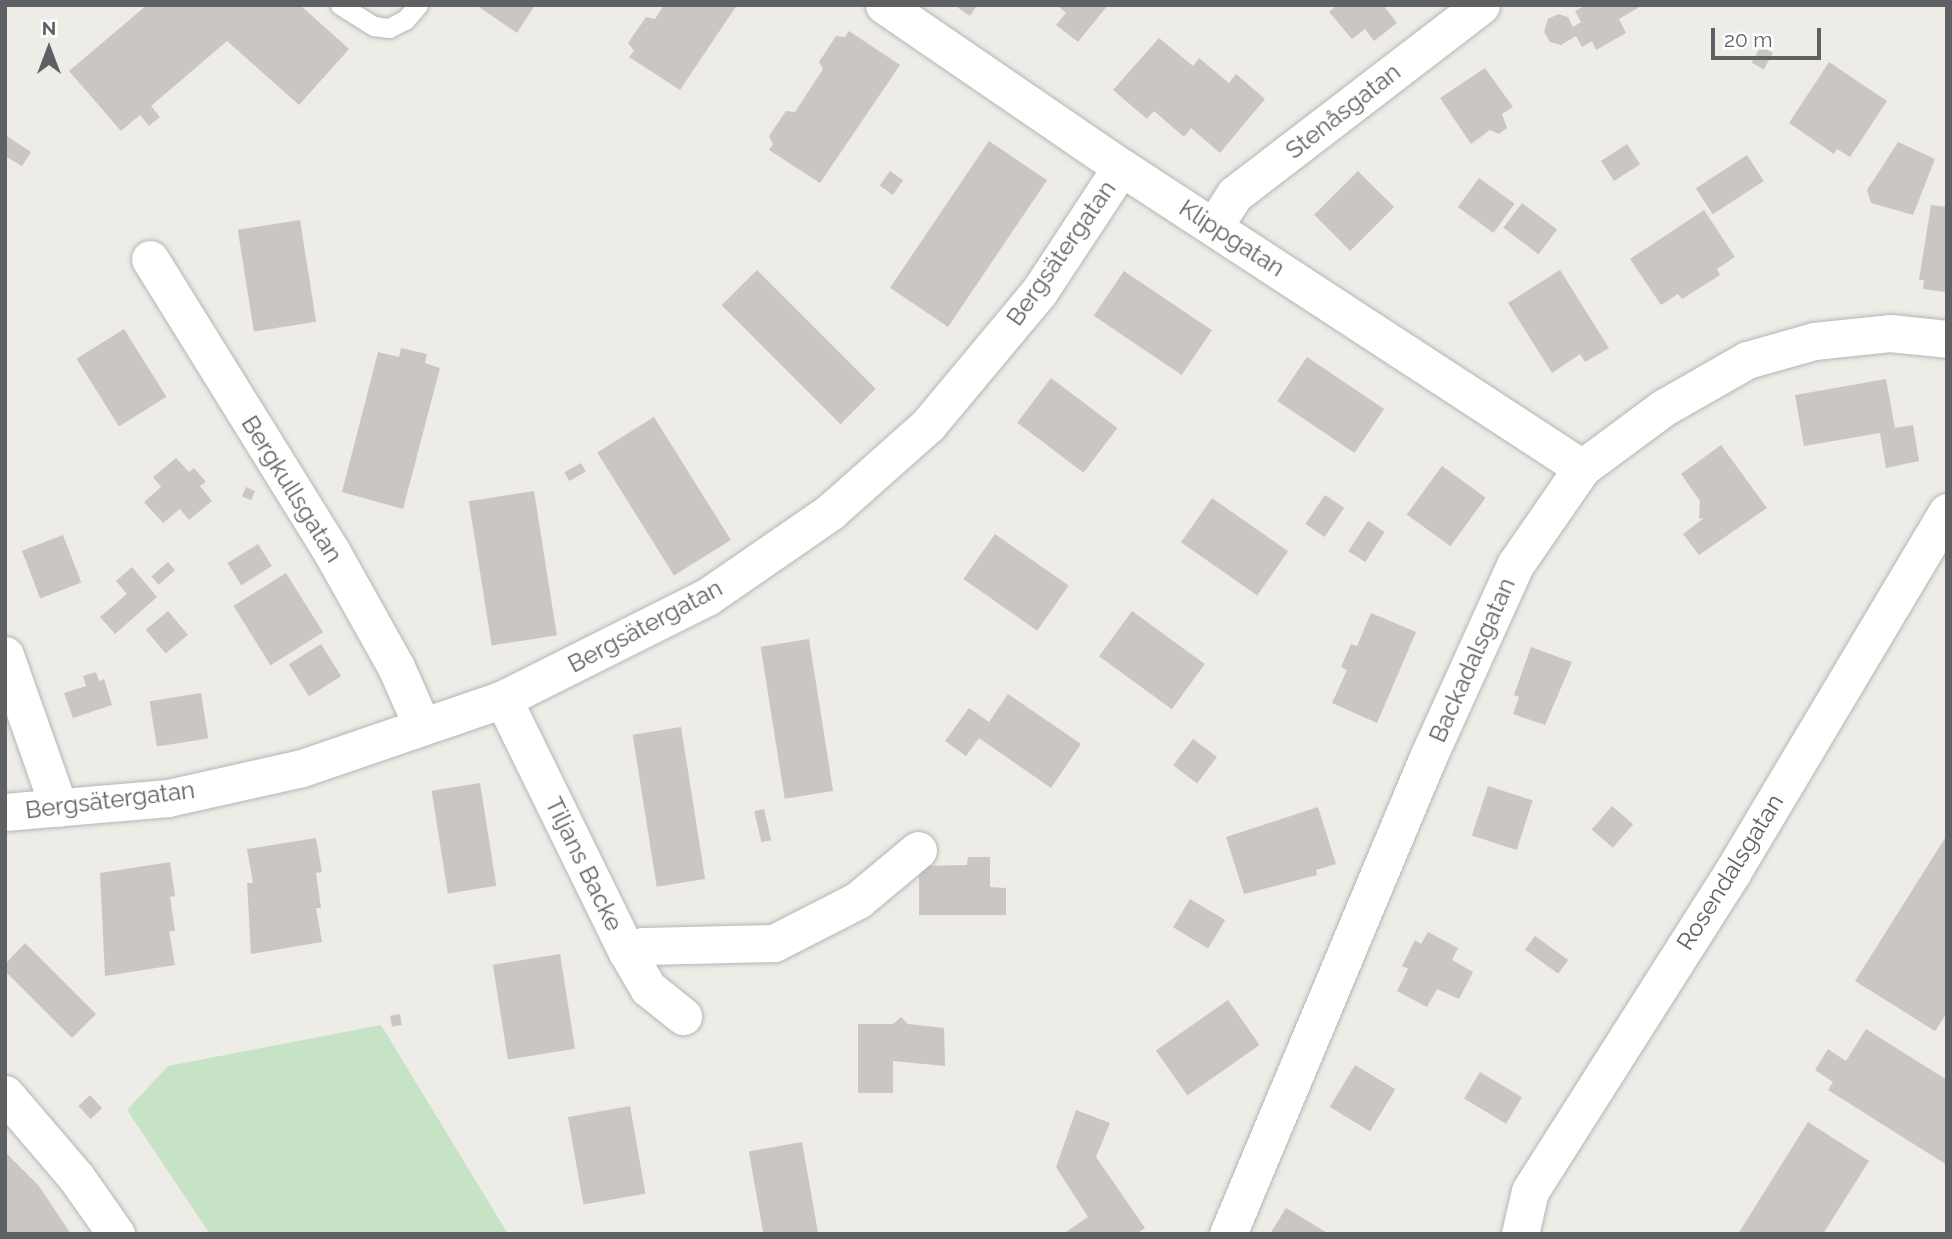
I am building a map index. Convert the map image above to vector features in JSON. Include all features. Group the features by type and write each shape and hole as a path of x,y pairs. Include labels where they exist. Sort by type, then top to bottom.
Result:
{"street":[{"name":"Klippgatan","path":"884,5 1121,167 1583,468"},
{"name":"Stenåsgatan","path":"1214,226 1236,194 1480,5"},
{"name":"Bergsätergatan","path":"5,812 168,798 289,771 503,699 708,597 830,512 928,425 1039,292 1121,167"},
{"name":"Bergkullsgatan","path":"150,259 330,549 396,667 422,726"},
{"name":"Backadalsgatan","path":"1228,1234 1428,757 1515,565 1583,468 1663,408 1747,360 1814,341 1890,333 1947,340"},
{"name":"Rosendalsgatan","path":"1520,1234 1530,1191 1733,871 1947,512"},
{"path":"5,655 59,808"},
{"name":"Tiljans Backe","path":"503,699 627,952 648,988 682,1016"},
{"path":"627,952 643,946 774,943 858,900 918,850"},
{"path":"5,1094 76,1177 116,1234"}],"lane":[{"path":"340,5 374,26 389,28 405,20 418,5"}],"green space":[{"path":"381,1025 508,1234 210,1234 127,1110 168,1066"}],"building":[{"path":"147,5 300,5 349,49 299,105 227,41 151,106 160,117 149,126 140,115 121,131 69,71"},
{"path":"476,5 535,5 517,33"},
{"path":"664,5 737,5 680,90 629,57 634,51 628,43 646,17 655,19"},
{"path":"954,5 977,5 970,16"},
{"path":"1057,5 1108,5 1078,42 1056,25 1066,13"},
{"path":"1337,5 1383,5 1397,23 1374,41 1365,29 1352,39 1329,12"},
{"path":"1586,5 1643,5 1619,19 1626,33 1596,50 1592,41 1582,47 1576,36 1561,45 1550,42 1544,32 1548,19 1558,14 1568,17 1573,27 1581,22 1575,11"},
{"path":"849,31 900,65 820,183 769,150 773,144 769,136 786,111 795,112 823,69 819,62 836,36 845,37"},
{"path":"1159,38 1193,66 1199,58 1229,83 1236,74 1265,99 1220,153 1191,128 1184,137 1154,111 1147,119 1113,90"},
{"path":"1761,46 1773,53 1764,69 1752,62"},
{"path":"1829,62 1887,101 1850,157 1837,149 1834,154 1789,123"},
{"path":"1485,68 1513,107 1502,114 1507,128 1499,134 1490,130 1471,144 1440,98"},
{"path":"5,135 31,152 22,166 5,156"},
{"path":"989,141 1047,180 948,327 890,288"},
{"path":"1898,142 1935,159 1913,215 1871,203 1867,190"},
{"path":"1627,144 1640,164 1614,181 1601,161"},
{"path":"1747,155 1764,181 1713,214 1696,188"},
{"path":"890,171 903,180 893,195 880,186"},
{"path":"1358,171 1394,207 1350,251 1314,215"},
{"path":"1479,178 1515,204 1493,233 1458,207"},
{"path":"1522,203 1557,229 1538,254 1503,228"},
{"path":"1931,205 1947,207 1946,292 1923,289 1924,280 1919,280"},
{"path":"1704,210 1735,257 1717,269 1720,275 1682,299 1678,294 1661,305 1630,259"},
{"path":"300,220 316,322 254,332 238,230"},
{"path":"757,270 876,389 840,424 722,305"},
{"path":"1560,270 1609,348 1585,362 1580,354 1552,373 1508,303"},
{"path":"1124,271 1212,330 1182,375 1094,316"},
{"path":"124,329 166,397 119,427 77,359"},
{"path":"401,348 427,354 425,363 440,368 403,509 342,492 378,352 399,357"},
{"path":"1307,357 1384,409 1354,453 1277,401"},
{"path":"1051,378 1117,428 1084,473 1017,423"},
{"path":"1886,379 1895,428 1913,425 1919,461 1886,468 1880,433 1804,446 1795,395"},
{"path":"654,417 731,540 674,575 597,453"},
{"path":"1721,445 1767,508 1699,555 1683,534 1704,518 1699,519 1700,501 1681,474"},
{"path":"176,458 189,472 194,468 206,482 200,486 212,501 189,520 180,509 163,523 144,502 161,487 153,477"},
{"path":"581,463 586,472 569,481 564,472"},
{"path":"1442,466 1486,498 1450,546 1407,515"},
{"path":"246,487 255,491 251,500 242,496"},
{"path":"534,491 557,635 492,646 469,501"},
{"path":"1325,495 1344,508 1324,537 1305,524"},
{"path":"1212,498 1288,551 1257,596 1181,542"},
{"path":"1368,521 1385,532 1365,562 1348,551"},
{"path":"995,534 1069,586 1037,631 963,579"},
{"path":"63,535 81,583 40,598 22,551"},
{"path":"258,544 272,566 241,585 227,563"},
{"path":"168,562 175,570 159,585 151,576"},
{"path":"132,567 157,597 115,634 100,617 127,594 116,581"},
{"path":"286,573 323,632 271,665 233,606"},
{"path":"168,611 188,635 166,653 146,630"},
{"path":"1132,611 1205,664 1172,709 1099,656"},
{"path":"1371,613 1416,632 1377,723 1332,703 1347,670 1341,667 1351,644 1357,646"},
{"path":"809,639 833,791 785,799 761,647"},
{"path":"321,644 341,676 309,696 289,664"},
{"path":"1531,647 1572,662 1545,725 1513,714 1519,697 1514,695"},
{"path":"96,672 99,681 104,679 112,705 73,718 64,693 86,686 83,676"},
{"path":"201,693 208,738 157,747 150,701"},
{"path":"1008,694 1081,744 1051,788 979,738 966,756 945,741 969,708 989,722"},
{"path":"681,727 705,879 657,887 633,735"},
{"path":"1193,739 1217,757 1197,783 1173,765"},
{"path":"480,783 496,886 448,893 432,791"},
{"path":"1488,786 1533,801 1517,850 1472,835"},
{"path":"1612,806 1633,824 1613,848 1592,829"},
{"path":"1318,807 1336,864 1316,870 1317,875 1244,894 1226,837"},
{"path":"764,809 771,840 761,842 754,811"},
{"path":"1947,835 1947,1013 1935,1031 1855,981"},
{"path":"316,838 322,872 316,873 321,908 316,908 322,942 251,954 247,883 253,883 247,849"},
{"path":"968,857 990,857 990,887 1006,888 1006,915 919,915 919,866 967,865"},
{"path":"170,862 175,896 170,897 175,931 169,931 175,965 105,976 100,873"},
{"path":"1190,899 1225,920 1208,948 1173,927"},
{"path":"1428,932 1458,948 1452,960 1473,972 1459,999 1437,989 1427,1007 1397,991 1408,969 1402,966 1415,940 1421,944"},
{"path":"1535,936 1568,960 1558,974 1525,950"},
{"path":"25,943 96,1014 72,1038 5,971 5,964"},
{"path":"560,954 575,1049 508,1059 493,965"},
{"path":"1228,1000 1260,1045 1187,1096 1156,1050"},
{"path":"400,1014 402,1025 392,1027 390,1016"},
{"path":"901,1017 908,1024 944,1028 945,1066 893,1061 893,1093 858,1093 858,1024 893,1024"},
{"path":"1866,1029 1947,1080 1947,1165 1828,1090 1833,1082 1815,1070 1828,1049 1846,1061"},
{"path":"1355,1065 1395,1089 1370,1131 1330,1107"},
{"path":"1480,1072 1522,1097 1506,1124 1464,1099"},
{"path":"90,1095 102,1108 91,1119 78,1106"},
{"path":"630,1106 645,1194 583,1205 568,1117"},
{"path":"1076,1110 1110,1123 1096,1157 1145,1228 1136,1234 1063,1234 1088,1217 1056,1167"},
{"path":"1808,1122 1869,1161 1823,1234 1738,1234"},
{"path":"802,1142 818,1234 763,1234 749,1151"},
{"path":"5,1152 39,1186 71,1234 5,1234"},
{"path":"1286,1208 1329,1234 1270,1234"}]}
